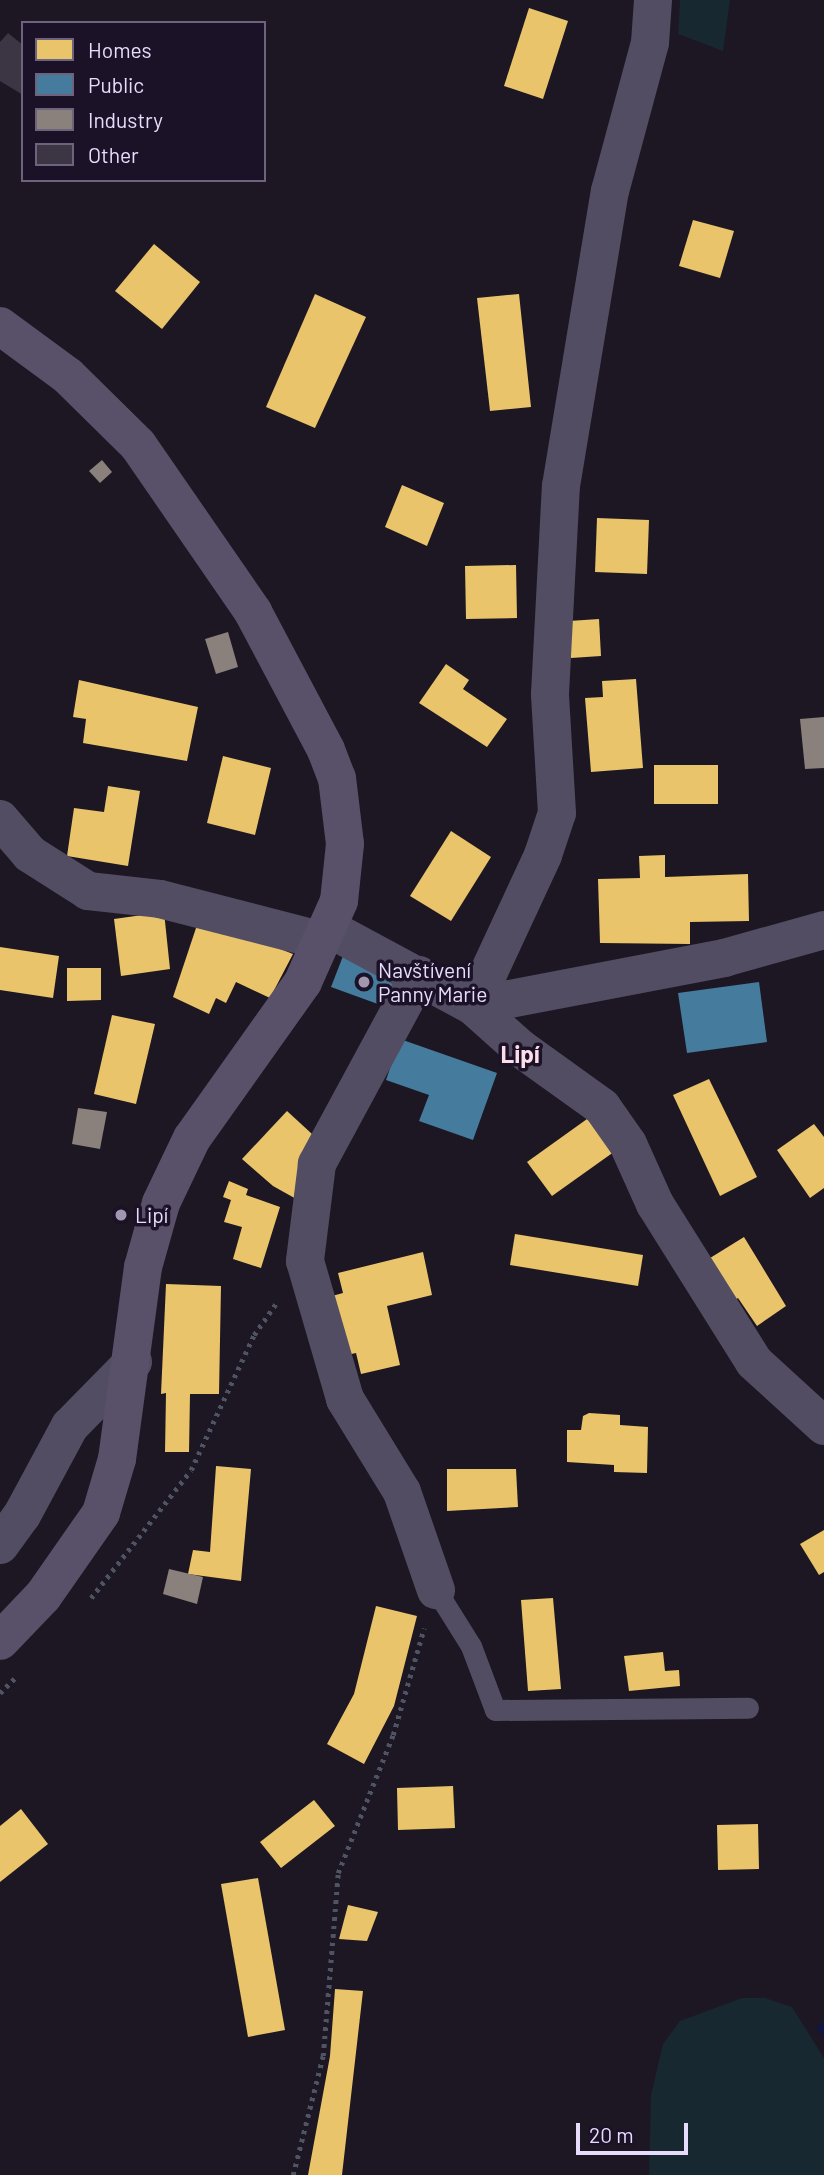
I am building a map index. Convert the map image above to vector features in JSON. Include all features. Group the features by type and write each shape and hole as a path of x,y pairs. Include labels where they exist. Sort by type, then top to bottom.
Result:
{"street":[{"path":"473,1006 544,855 556,813 550,694 561,486 610,191 650,43 653,0"},
{"path":"0,326 68,376 138,445 253,612 319,731 337,778 345,832 344,877 326,935 289,1006 192,1138 173,1175 143,1267 117,1459 101,1513 43,1597 0,1641"},
{"path":"0,819 30,854 88,891 160,899 326,935 419,975 473,1006 520,1048 602,1107 628,1144 655,1204 754,1362 824,1426"},
{"path":"473,1006 724,958 824,930"},
{"path":"419,975 317,1164 305,1261 345,1399 402,1492 436,1590"},
{"path":"0,1545 22,1515 70,1426 132,1362"}],"lane":[{"path":"436,1590 471,1646 495,1710 748,1708"}],"path":[{"path":"84,1606 112,1577 191,1470 254,1335 305,1261"},
{"path":"293,2175 323,2056 338,1873 393,1735 436,1590"},
{"path":"0,1693 19,1674"}],"shaded area":[{"path":"680,0 730,0 723,51 678,34"},
{"path":"742,1998 765,1998 792,2007 824,2058 824,2175 649,2175 651,2095 663,2044 680,2021"}],"building: Homes":[{"path":"529,8 568,21 543,99 504,86"},
{"path":"693,220 734,231 720,278 679,266"},
{"path":"154,244 200,282 162,329 115,291"},
{"path":"315,294 366,317 315,428 266,407"},
{"path":"519,294 531,407 490,411 477,298"},
{"path":"402,485 444,503 427,546 385,527"},
{"path":"597,518 649,520 647,574 595,572"},
{"path":"516,565 517,618 466,619 465,566"},
{"path":"599,619 601,656 571,658 569,621"},
{"path":"446,664 469,680 463,689 507,719 487,747 419,703"},
{"path":"636,679 643,768 591,772 585,698 603,697 602,681"},
{"path":"79,680 198,707 187,761 83,743 86,719 73,717"},
{"path":"223,756 271,768 255,835 207,823"},
{"path":"654,765 718,765 718,804 654,804"},
{"path":"108,786 140,791 128,866 67,856 74,808 104,812"},
{"path":"451,831 491,857 451,921 410,896"},
{"path":"665,855 665,877 748,874 749,921 690,922 690,944 600,943 598,879 640,878 639,856"},
{"path":"164,912 170,969 121,976 114,919"},
{"path":"198,922 224,927 293,954 270,998 236,982 226,1003 216,998 209,1014 173,997"},
{"path":"0,947 59,956 53,998 0,990"},
{"path":"67,968 101,968 101,1000 67,1001"},
{"path":"112,1015 155,1024 136,1104 94,1094"},
{"path":"709,1079 757,1177 720,1196 673,1095"},
{"path":"287,1111 312,1134 298,1200 273,1186 242,1159"},
{"path":"594,1114 618,1149 552,1196 527,1162"},
{"path":"814,1124 824,1137 824,1188 810,1198 777,1150"},
{"path":"229,1181 248,1189 246,1195 280,1207 261,1268 233,1259 242,1227 224,1222 231,1200 223,1197"},
{"path":"515,1234 643,1255 638,1286 510,1265"},
{"path":"744,1237 786,1306 757,1326 738,1298 728,1305 702,1263"},
{"path":"423,1252 432,1295 387,1306 400,1365 361,1374 356,1353 347,1355 332,1296 343,1293 338,1273"},
{"path":"166,1284 221,1286 219,1394 190,1394 189,1452 165,1452 166,1393 161,1394"},
{"path":"589,1413 620,1415 620,1425 648,1427 647,1473 614,1472 614,1465 567,1462 567,1430 581,1430 583,1416"},
{"path":"216,1466 251,1469 241,1581 188,1574 193,1550 210,1552"},
{"path":"447,1469 516,1469 518,1507 447,1511"},
{"path":"824,1530 824,1572 819,1575 800,1544"},
{"path":"553,1598 561,1689 528,1691 521,1600"},
{"path":"376,1606 417,1616 394,1706 364,1764 327,1744 354,1694"},
{"path":"663,1652 665,1671 679,1670 680,1686 629,1691 624,1656"},
{"path":"453,1786 455,1828 398,1830 397,1788"},
{"path":"314,1800 335,1826 281,1868 260,1842"},
{"path":"21,1809 48,1844 0,1882 0,1826"},
{"path":"758,1824 759,1869 718,1870 717,1825"},
{"path":"258,1878 285,2030 248,2037 221,1884"},
{"path":"348,1905 378,1912 367,1941 339,1939"},
{"path":"335,1989 363,1991 342,2175 308,2175 330,2056"}],"building: Public":[{"name":"Navštívení Panny Marie","path":"343,956 398,977 386,1007 331,987"},
{"path":"759,982 767,1042 687,1053 678,993"},
{"path":"400,1039 497,1073 473,1140 419,1121 429,1095 386,1080"}],"building: Industry":[{"path":"102,460 112,472 100,483 89,471"},
{"path":"228,632 238,667 216,674 205,639"},
{"path":"824,717 824,768 805,769 800,719"},
{"path":"78,1108 107,1112 100,1149 72,1144"},
{"path":"169,1569 203,1577 197,1604 163,1594"}],"building: Other":[{"path":"8,33 21,43 21,94 0,81 0,42"}],"place":[{"name":"Navštívení Panny Marie","path":"364,982"},
{"name":"Lipí","path":"121,1215"}],"district":[{"name":"Lipí","path":"520,1054"}]}
